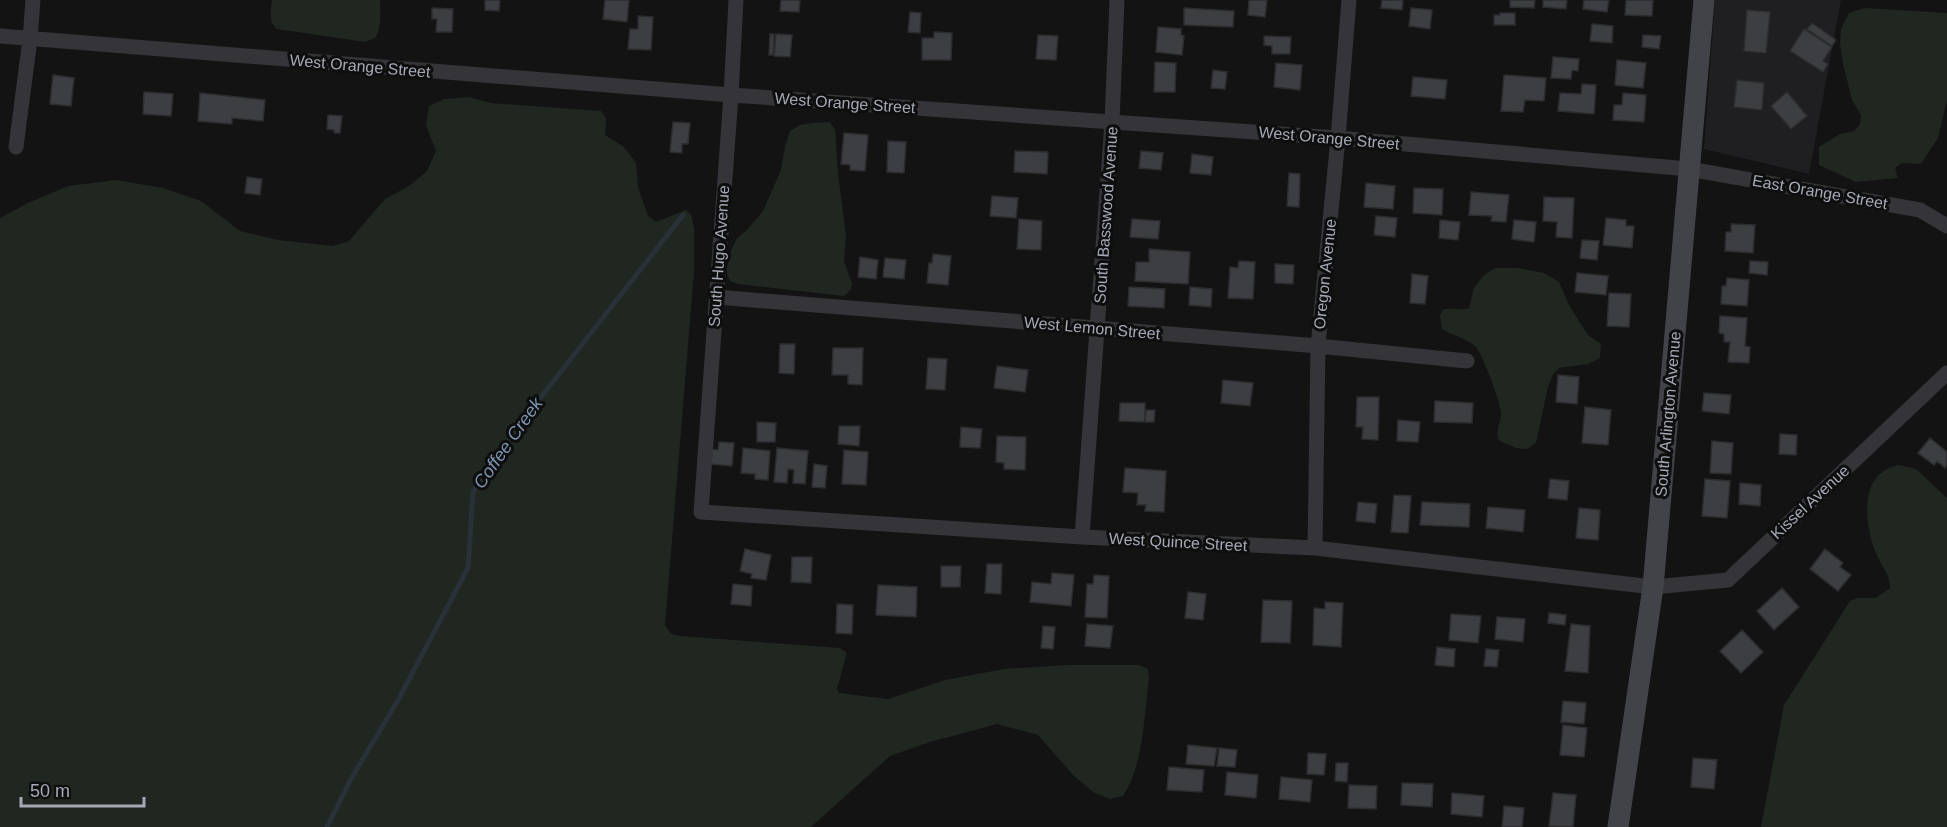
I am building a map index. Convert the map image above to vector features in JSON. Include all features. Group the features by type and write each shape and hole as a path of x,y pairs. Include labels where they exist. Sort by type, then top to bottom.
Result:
{"main road":[{"name":"South Arlington Avenue","path":"1618,827 1653,587 1704,0"}],"street":[{"path":"16,147 33,0"},
{"name":"South Hugo Avenue","path":"701,512 736,0"},
{"name":"South Basswood Avenue","path":"1082,537 1112,122 1117,0"},
{"name":"Oregon Avenue","path":"1315,548 1318,346 1349,0"},
{"name":"West Orange Street","path":"0,36 731,95 1338,138 1689,169"},
{"name":"East Orange Street","path":"1689,169 1920,210 1947,226"},
{"name":"West Lemon Street","path":"716,297 1318,346 1467,361"},
{"name":"Kissel Avenue","path":"1653,587 1728,580 1947,373"},
{"name":"West Quince Street","path":"701,512 1082,537 1315,548 1653,587"}],"shaded area":[{"path":"272,0 380,0 379,29 375,38 365,42 277,29 271,19"},
{"path":"1715,0 1841,0 1809,174 1704,149"},
{"path":"1865,8 1947,13 1947,100 1938,138 1921,164 1902,163 1895,168 1898,178 1856,182 1819,165 1819,147 1840,134 1854,131 1860,124 1861,115 1852,100 1840,43 1841,29 1849,13"},
{"path":"469,97 490,103 601,111 606,118 605,135 624,147 636,163 638,187 648,216 656,222 686,210 691,214 694,228 694,272 665,625 671,634 840,648 847,653 837,689 839,693 888,699 945,680 1004,669 1067,665 1139,665 1148,669 1149,679 1144,724 1135,769 1123,796 1110,799 1093,792 1073,775 1038,735 997,724 930,742 890,756 811,827 0,827 0,218 68,186 116,180 163,188 201,201 240,231 278,240 333,246 349,241 385,199 409,186 427,171 436,151 426,125 429,106 444,99"},
{"path":"830,122 835,130 846,236 844,261 852,283 851,290 844,296 738,284 730,281 726,271 731,251 737,238 763,211 781,170 790,131 800,125"},
{"path":"1495,268 1518,268 1544,273 1559,282 1570,307 1588,335 1601,344 1600,358 1588,364 1559,368 1553,374 1536,443 1527,449 1516,448 1500,441 1498,428 1501,418 1500,409 1479,352 1468,341 1442,329 1440,316 1442,310 1469,308 1474,288 1483,276"},
{"path":"1898,465 1916,469 1947,498 1947,827 1761,827 1784,705 1850,601 1858,598 1876,598 1890,588 1889,578 1872,541 1867,514 1870,489 1876,478 1885,470"}],"building":[{"path":"485,0 500,0 499,11 485,10"},
{"path":"605,0 629,0 627,22 603,19"},
{"path":"781,0 800,0 799,12 780,11"},
{"path":"1249,0 1267,0 1265,17 1248,15"},
{"path":"1382,0 1403,0 1402,10 1381,8"},
{"path":"1510,0 1535,0 1534,8 1510,7"},
{"path":"1543,0 1567,0 1566,9 1543,7"},
{"path":"1584,0 1609,0 1607,12 1583,9"},
{"path":"1626,0 1653,0 1652,16 1625,15"},
{"path":"432,8 453,9 452,32 436,32 437,19 432,19"},
{"path":"1184,8 1234,11 1233,27 1184,25"},
{"path":"1411,8 1432,10 1430,29 1409,26"},
{"path":"1747,10 1770,12 1766,53 1744,51"},
{"path":"910,12 921,13 920,33 908,32"},
{"path":"1500,13 1515,13 1515,25 1494,25 1494,15 1500,15"},
{"path":"638,16 653,17 651,50 628,49 630,29 638,29"},
{"path":"1812,23 1836,40 1832,46 1807,29"},
{"path":"1592,24 1613,26 1612,43 1590,41"},
{"path":"1158,27 1181,29 1181,35 1184,36 1182,55 1156,52"},
{"path":"1804,29 1832,47 1823,61 1828,64 1823,72 1790,51"},
{"path":"934,32 952,33 951,60 922,60 922,38 934,38"},
{"path":"770,34 774,34 773,55 769,55"},
{"path":"776,34 792,35 790,57 774,56"},
{"path":"1038,35 1058,36 1056,60 1036,59"},
{"path":"1643,35 1661,36 1659,49 1642,47"},
{"path":"1264,36 1291,37 1290,54 1272,54 1272,46 1264,45"},
{"path":"1553,57 1579,59 1578,71 1572,70 1571,79 1551,78"},
{"path":"1617,60 1646,63 1643,88 1615,85"},
{"path":"1155,62 1176,63 1175,92 1154,92"},
{"path":"1276,63 1302,65 1300,90 1274,87"},
{"path":"1213,70 1227,72 1225,89 1211,88"},
{"path":"53,75 74,78 71,106 50,104"},
{"path":"1504,75 1546,78 1544,101 1525,100 1523,112 1501,111"},
{"path":"1413,77 1447,80 1445,99 1411,96"},
{"path":"1737,80 1764,83 1762,110 1734,107"},
{"path":"1582,84 1596,85 1594,114 1558,111 1560,93 1581,94"},
{"path":"144,92 173,94 171,116 143,114"},
{"path":"1787,92 1807,116 1791,129 1771,106"},
{"path":"200,93 265,100 263,121 232,118 232,124 198,121"},
{"path":"1623,93 1646,95 1644,122 1613,120 1614,105 1622,105"},
{"path":"328,115 342,116 340,133 327,129"},
{"path":"673,122 690,123 688,144 682,144 682,153 670,152"},
{"path":"844,133 868,135 865,171 850,170 850,165 841,164"},
{"path":"888,141 906,142 904,173 887,172"},
{"path":"1015,151 1048,152 1047,174 1014,172"},
{"path":"1141,151 1163,153 1161,170 1139,168"},
{"path":"1192,154 1213,157 1211,175 1190,173"},
{"path":"1289,173 1300,174 1299,207 1287,206"},
{"path":"247,177 262,179 260,195 245,193"},
{"path":"1366,183 1395,186 1393,209 1364,207"},
{"path":"1414,188 1443,189 1442,215 1413,213"},
{"path":"1471,192 1509,195 1506,222 1491,221 1492,216 1469,215"},
{"path":"992,196 1018,198 1016,218 990,216"},
{"path":"1544,197 1574,198 1572,238 1556,237 1557,222 1543,221"},
{"path":"1376,216 1397,218 1395,237 1374,235"},
{"path":"1606,218 1626,220 1626,226 1634,226 1632,248 1603,245"},
{"path":"1019,219 1042,221 1041,250 1017,249"},
{"path":"1132,219 1160,221 1158,239 1130,237"},
{"path":"1440,220 1460,222 1458,240 1439,238"},
{"path":"1514,220 1536,222 1534,242 1512,239"},
{"path":"1731,224 1755,225 1753,253 1725,251 1726,232 1731,232"},
{"path":"1582,240 1599,241 1597,260 1580,258"},
{"path":"1149,249 1190,252 1188,284 1135,281 1136,262 1149,262"},
{"path":"933,254 951,256 948,285 927,283 929,263 932,263"},
{"path":"860,257 878,260 876,279 858,277"},
{"path":"885,258 906,260 904,279 883,277"},
{"path":"1239,261 1255,262 1253,299 1228,298 1230,267 1238,268"},
{"path":"1750,261 1768,262 1767,275 1749,273"},
{"path":"1275,264 1294,265 1293,284 1275,283"},
{"path":"1577,273 1608,276 1606,295 1575,292"},
{"path":"1412,274 1428,276 1425,304 1410,303"},
{"path":"1727,278 1749,280 1747,306 1721,304 1722,286 1726,286"},
{"path":"1129,287 1165,289 1164,308 1128,306"},
{"path":"1190,287 1212,289 1211,307 1189,305"},
{"path":"1609,293 1631,294 1629,327 1607,326"},
{"path":"1720,316 1747,318 1745,346 1750,347 1749,363 1728,362 1730,342 1724,342 1724,334 1719,333"},
{"path":"780,344 795,344 794,374 779,373"},
{"path":"833,348 863,348 862,385 848,384 848,375 832,375"},
{"path":"928,358 947,359 945,390 926,389"},
{"path":"997,366 1028,370 1025,392 994,388"},
{"path":"1558,375 1579,377 1577,404 1556,402"},
{"path":"1223,380 1253,383 1250,406 1221,403"},
{"path":"1704,393 1731,395 1729,414 1702,411"},
{"path":"1357,397 1379,397 1378,440 1362,439 1363,427 1356,427"},
{"path":"1435,401 1473,403 1472,423 1434,422"},
{"path":"1120,403 1145,403 1145,422 1119,421"},
{"path":"1585,407 1611,410 1608,445 1582,443"},
{"path":"1146,410 1155,410 1154,422 1145,422"},
{"path":"1398,420 1420,422 1418,442 1397,441"},
{"path":"757,422 776,423 775,442 757,442"},
{"path":"839,426 860,426 859,446 838,444"},
{"path":"961,427 982,429 980,448 960,447"},
{"path":"1780,434 1797,435 1796,455 1779,454"},
{"path":"997,436 1026,437 1025,470 1004,469 1004,463 996,462"},
{"path":"1930,438 1947,452 1945,468 1937,461 1934,465 1918,453"},
{"path":"1712,441 1733,443 1731,474 1710,473"},
{"path":"719,442 734,443 732,466 710,464 711,449 718,450"},
{"path":"743,448 770,451 768,480 755,479 755,474 741,473"},
{"path":"777,448 808,451 805,484 793,483 794,470 788,469 787,483 774,482"},
{"path":"844,450 868,452 866,485 842,484"},
{"path":"814,464 827,466 825,488 812,487"},
{"path":"1125,468 1166,471 1164,512 1145,511 1146,505 1137,505 1138,493 1123,492"},
{"path":"1550,479 1569,481 1567,500 1548,498"},
{"path":"1705,479 1730,481 1727,518 1702,516"},
{"path":"1740,483 1761,485 1760,506 1739,504"},
{"path":"1394,495 1411,496 1408,533 1391,532"},
{"path":"1358,502 1377,504 1375,523 1356,521"},
{"path":"1422,502 1470,504 1469,527 1420,525"},
{"path":"1488,507 1525,510 1523,532 1486,528"},
{"path":"1579,508 1600,510 1598,540 1576,538"},
{"path":"745,549 771,555 766,580 751,578 752,574 740,571"},
{"path":"1825,549 1843,563 1840,567 1851,575 1838,591 1810,569"},
{"path":"792,557 812,557 811,583 791,582"},
{"path":"987,564 1002,564 1001,594 985,593"},
{"path":"941,566 961,566 960,587 941,587"},
{"path":"1052,573 1074,575 1071,606 1030,602 1032,582 1051,584"},
{"path":"1094,575 1109,576 1107,618 1085,617 1087,584 1093,584"},
{"path":"733,584 752,586 751,606 731,604"},
{"path":"878,585 917,587 916,617 876,615"},
{"path":"1782,588 1799,607 1774,630 1757,611"},
{"path":"1188,592 1206,594 1203,620 1185,618"},
{"path":"1263,600 1292,601 1290,643 1261,642"},
{"path":"1325,602 1343,603 1341,647 1313,645 1314,608 1325,609"},
{"path":"837,604 853,605 852,634 836,633"},
{"path":"1549,613 1566,615 1565,625 1548,623"},
{"path":"1451,614 1481,616 1478,643 1449,640"},
{"path":"1497,617 1525,619 1523,642 1495,639"},
{"path":"1087,624 1113,626 1110,648 1085,646"},
{"path":"1571,624 1590,626 1588,673 1565,671"},
{"path":"1043,626 1055,627 1053,649 1041,648"},
{"path":"1742,630 1763,652 1741,673 1720,651"},
{"path":"1437,647 1455,649 1454,667 1435,665"},
{"path":"1486,649 1499,650 1497,667 1484,666"},
{"path":"1563,701 1586,703 1584,724 1561,722"},
{"path":"1563,725 1587,728 1584,757 1560,755"},
{"path":"1188,745 1217,748 1214,766 1186,764"},
{"path":"1219,748 1237,750 1235,767 1217,766"},
{"path":"1308,753 1326,754 1324,775 1307,774"},
{"path":"1693,758 1717,760 1714,789 1691,787"},
{"path":"1336,763 1348,763 1347,782 1335,781"},
{"path":"1169,767 1204,770 1202,792 1167,790"},
{"path":"1227,772 1258,775 1256,798 1225,795"},
{"path":"1281,777 1312,780 1310,802 1279,799"},
{"path":"1402,783 1433,784 1432,807 1401,805"},
{"path":"1349,785 1377,786 1376,809 1348,808"},
{"path":"1452,793 1484,796 1482,817 1451,814"},
{"path":"1553,793 1576,795 1573,827 1549,826"},
{"path":"1504,806 1524,808 1522,827 1502,827"}],"waterway":[{"name":"Coffee Creek","path":"327,827 352,777 397,702 468,568 473,492 524,419 683,215"}]}
